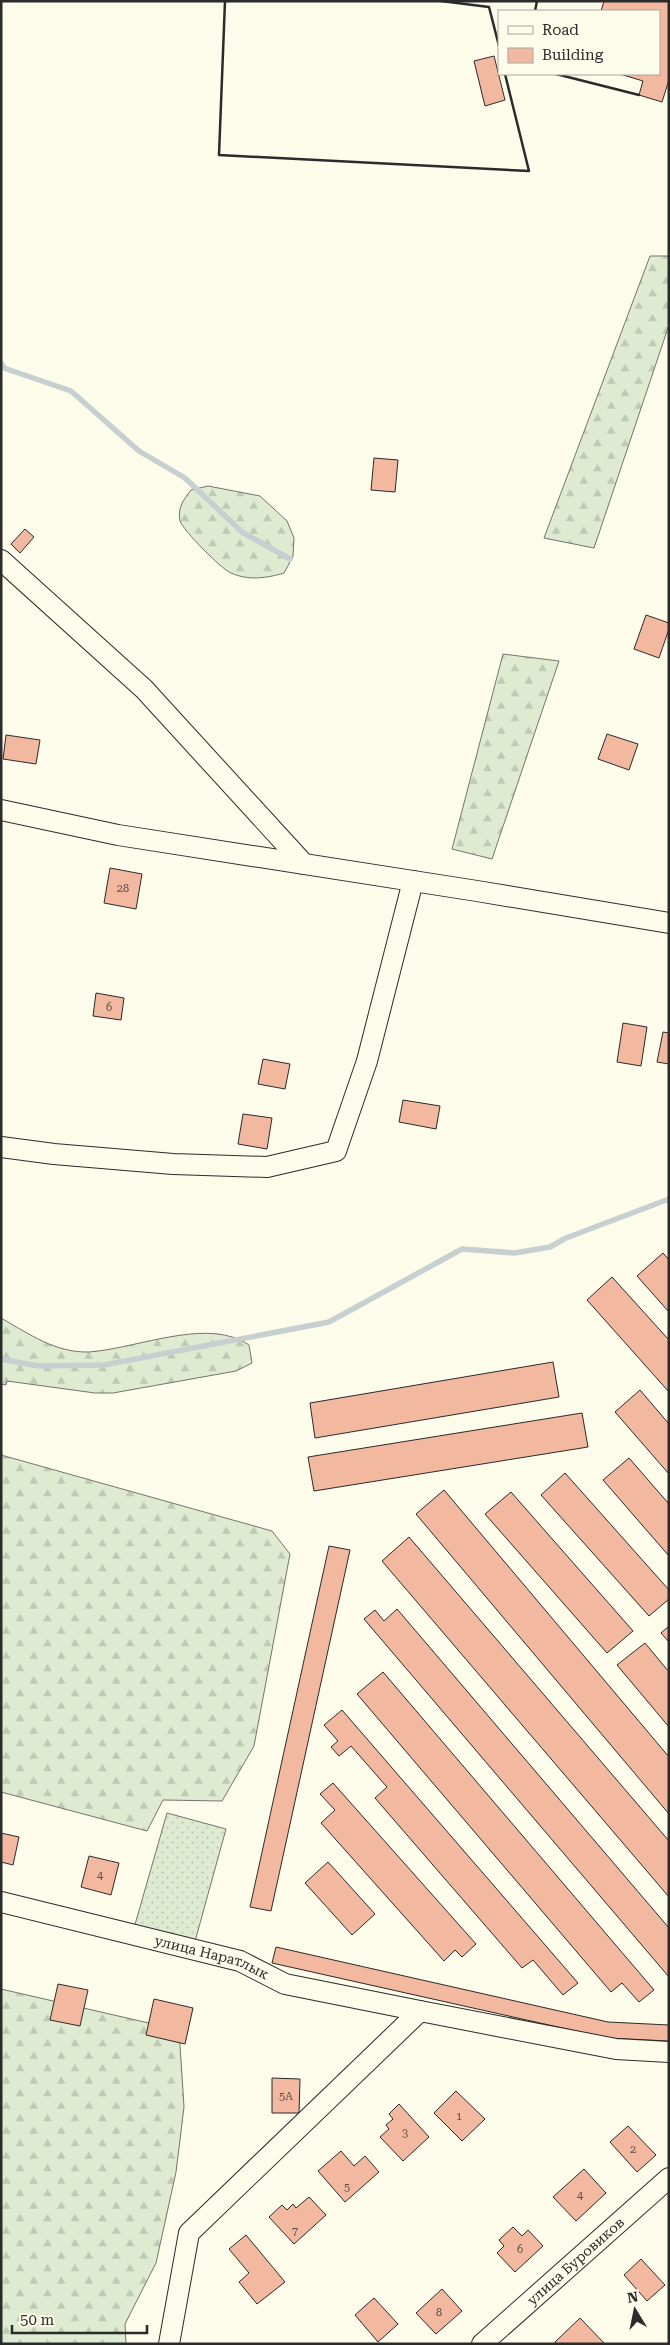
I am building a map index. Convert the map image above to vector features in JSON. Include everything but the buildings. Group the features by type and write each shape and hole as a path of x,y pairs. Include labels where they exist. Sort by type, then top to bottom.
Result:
{"street":[{"path":"1,560 144,689 304,864"},
{"path":"1,810 118,835 669,923"},
{"path":"1,1147 54,1154 155,1162 267,1167 336,1151 367,1062 413,881"},
{"name":"улица Наратлык","path":"1,1902 240,1961 285,1984 616,2049 669,2052"},
{"path":"170,2344 188,2234 420,2011"},
{"name":"улица Буровиков","path":"482,2344 669,2178"}],"green space":[{"path":"650,256 669,256 669,325 594,548 544,538"},
{"path":"208,486 260,496 287,521 294,538 293,556 284,573 258,578 238,576 226,570 211,557 188,532 180,521 179,512 182,504 191,490"},
{"path":"503,654 559,661 492,859 452,849"},
{"path":"1,1318 54,1346 89,1352 180,1335 216,1334 236,1338 249,1345 252,1363 236,1371 113,1393 95,1393 7,1381 6,1385 1,1384"},
{"path":"1,1455 272,1531 290,1554 254,1746 222,1801 163,1800 147,1831 1,1792"},
{"path":"167,1813 226,1829 194,1945 134,1928"},
{"path":"1,1989 179,2030 184,2107 176,2172 156,2263 125,2324 126,2344 1,2344"}],"waterway":[{"path":"1,363 4,368 71,391 139,451 185,478 242,532 290,559"},
{"path":"1,1359 38,1366 104,1365 329,1322 462,1249 515,1253 550,1247 566,1238 669,1199"}],"wall":[{"path":"225,1 219,155 529,171 505,75"},
{"path":"441,1 489,7 498,42"},
{"path":"535,10 537,1"},
{"path":"560,75 639,95"}]}
